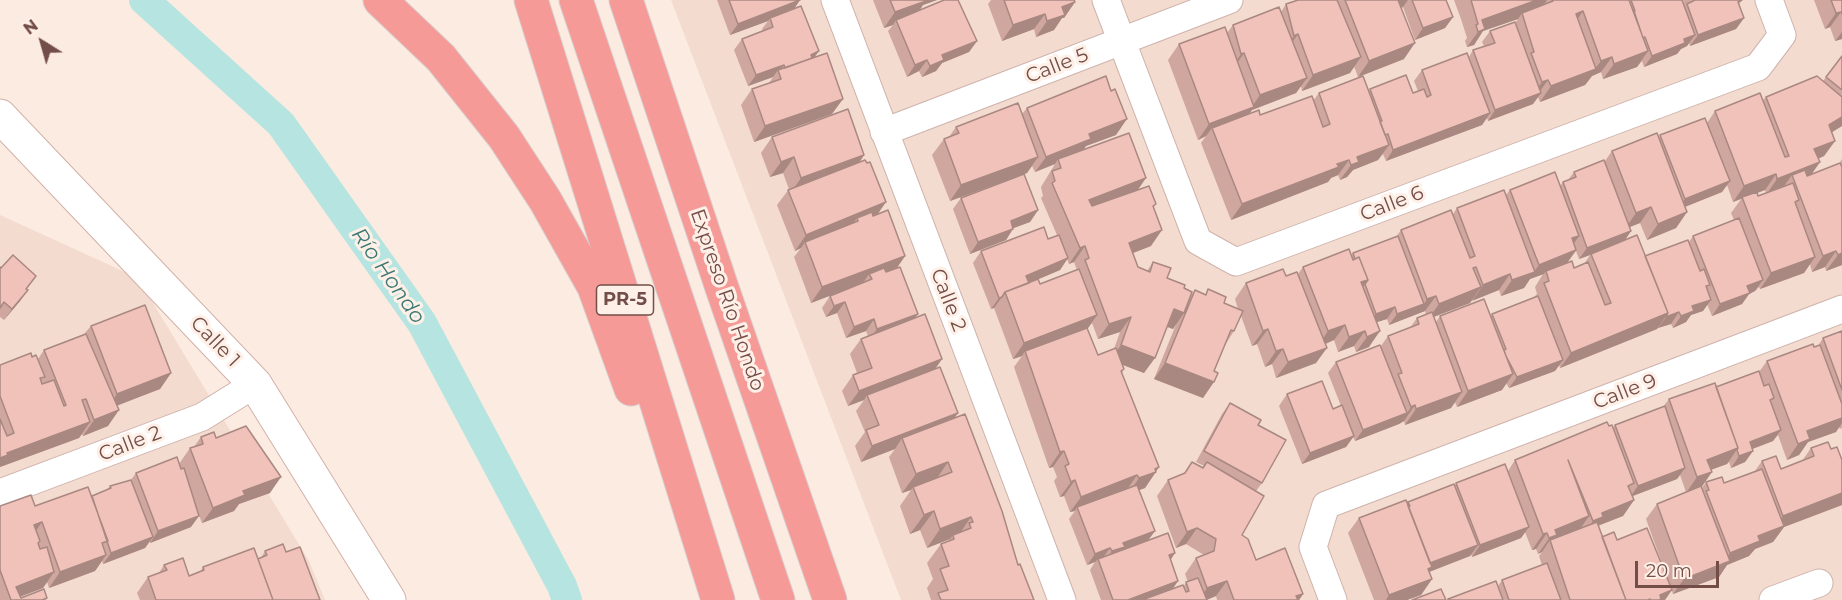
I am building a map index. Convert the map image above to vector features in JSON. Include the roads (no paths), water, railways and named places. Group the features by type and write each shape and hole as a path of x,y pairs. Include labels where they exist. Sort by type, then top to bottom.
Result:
{"highway":[{"path":"380,0 425,41 469,91 504,137 545,200 594,287 655,455 690,506"},
{"name":"PR-5","path":"531,0 718,600"},
{"path":"576,0 778,600"},
{"name":"Expreso Río Hondo","path":"626,0 722,288 830,600"}],"street":[{"name":"Calle 2","path":"835,0 1062,600"},
{"name":"Calle 6","path":"1106,0 1198,241 1236,262 1758,67 1782,35 1769,0"},
{"name":"Calle 5","path":"884,132 1229,0"},
{"name":"Calle 1","path":"0,117 255,384 389,600"},
{"name":"Calle 9","path":"1333,600 1313,547 1326,505 1842,309"},
{"name":"Calle 2","path":"0,493 202,417 255,384"},
{"path":"1773,600 1819,583"}],"waterway":[{"name":"Río Hondo","path":"144,0 281,124 422,323 562,586 567,600"}]}
